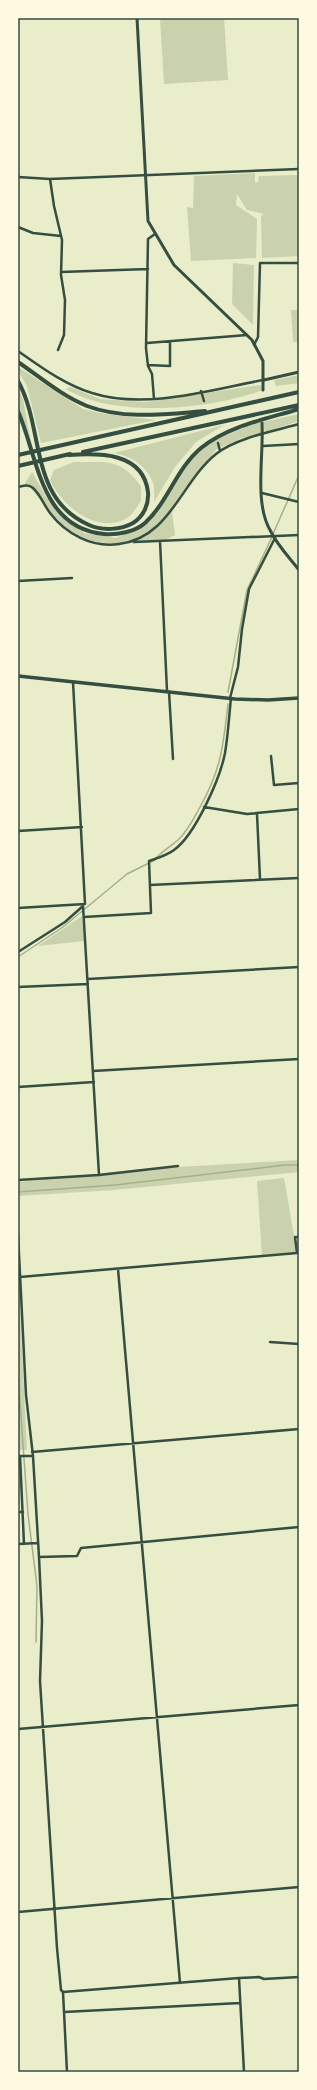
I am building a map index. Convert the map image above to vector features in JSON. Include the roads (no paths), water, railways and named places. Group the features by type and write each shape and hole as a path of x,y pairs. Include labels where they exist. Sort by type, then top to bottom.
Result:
{"highway":[{"path":"18,362 70,397 87,406 108,412 145,415 222,409"},
{"path":"18,381 25,394 42,472 56,498 67,511 80,521 98,528 121,527 139,518 148,502 148,494 144,478 137,469 127,460 115,455 69,455"},
{"path":"18,455 299,392"},
{"path":"18,466 299,405"},
{"path":"18,412 24,424 37,472 51,499 62,515 77,526 93,532 109,535 122,533 144,524 159,507 187,462 210,442 252,423 299,409"}],"main road":[{"path":"18,676 230,698 268,700 299,698"}],"street":[{"path":"137,18 148,221 174,265 247,335 254,345 262,361 264,380 263,390"},
{"path":"18,177 50,179 299,169"},
{"path":"50,179 54,206 62,236 61,272 65,300 64,336 58,350"},
{"path":"18,227 33,234 62,236"},
{"path":"154,399 152,374 148,365 147,343 148,239 155,234"},
{"path":"254,345 258,337 260,263 299,262"},
{"path":"61,272 148,269"},
{"path":"147,343 170,342 190,338 247,335"},
{"path":"148,365 170,366 170,342"},
{"path":"18,351 62,380 92,393 130,400 154,399 264,380 299,372"},
{"path":"202,391 204,401"},
{"path":"262,423 262,493 264,513 274,537 299,570"},
{"path":"130,542 146,536 164,520 198,472 220,451 251,438 299,424"},
{"path":"218,443 220,451"},
{"path":"263,446 299,444"},
{"path":"18,487 24,485 33,488 60,524 82,539 108,544 299,535"},
{"path":"262,493 299,502"},
{"path":"84,917 151,913 149,861 175,849 186,837 212,792 225,754 230,698 238,666 249,589 274,537"},
{"path":"160,541 173,759"},
{"path":"18,581 72,578"},
{"path":"73,681 82,827 84,917 100,1174"},
{"path":"271,756 274,785 299,783"},
{"path":"204,808 229,813 256,814 299,809"},
{"path":"256,814 260,879"},
{"path":"18,831 82,827"},
{"path":"150,885 260,879 269,881 299,878"},
{"path":"18,908 84,905"},
{"path":"18,952 65,922 84,905"},
{"path":"88,979 299,967"},
{"path":"18,987 88,984"},
{"path":"93,1071 299,1059"},
{"path":"18,1087 94,1082"},
{"path":"18,1180 178,1166"},
{"path":"18,1234 26,1395 32,1454 39,1557 42,1621 40,1682 61,1990 63,1992 67,2072"},
{"path":"20,1277 297,1253 295,1237 299,1237"},
{"path":"118,1269 180,1983"},
{"path":"270,1342 299,1344"},
{"path":"24,1544 19,1456 133,1443 299,1429"},
{"path":"18,1512 23,1512"},
{"path":"39,1557 77,1556 81,1548 299,1527"},
{"path":"18,1544 38,1543"},
{"path":"18,1729 299,1705"},
{"path":"18,1912 299,1887"},
{"path":"63,1992 239,1978 259,1977 264,1979 299,1977"},
{"path":"239,1978 244,2072"},
{"path":"64,2012 240,2003"}],"waterway":[{"path":"273,534 299,475"},
{"path":"228,692 247,590 272,537"},
{"path":"157,857 178,840 184,833 192,822 206,795 217,770 220,758 228,704"},
{"path":"18,957 63,927 127,874 155,860"},
{"path":"18,1192 115,1185 285,1165 299,1165"},
{"path":"18,1375 28,1514 37,1586 36,1642"}]}
